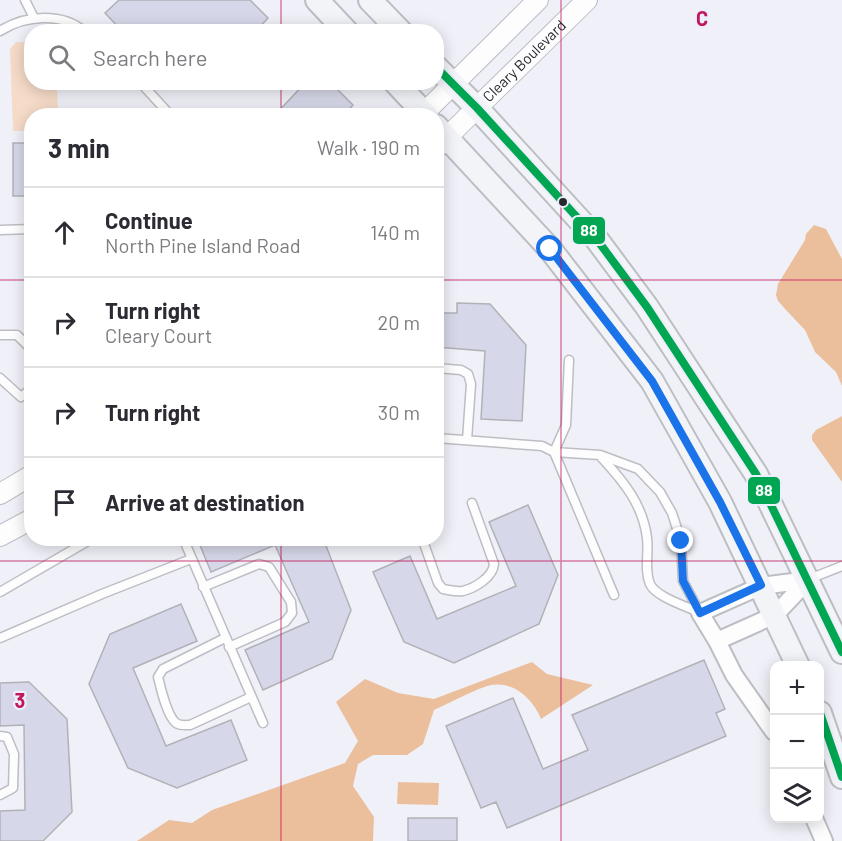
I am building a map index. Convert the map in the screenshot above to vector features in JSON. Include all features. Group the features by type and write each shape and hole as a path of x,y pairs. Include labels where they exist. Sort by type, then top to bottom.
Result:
{"main road":[{"path":"317,0 340,24"},
{"path":"370,0 393,24"},
{"path":"444,75 595,237 647,307 756,474 842,652"},
{"path":"402,90 417,108"},
{"path":"444,139 550,249 652,381 720,502 796,661"},
{"path":"820,715 842,777"}],"street":[{"path":"441,108 453,84 538,0"},
{"name":"Cleary Boulevard","path":"444,121 477,108 587,0"},
{"path":"0,494 24,480"},
{"path":"0,537 24,524"},
{"path":"770,726 734,675 700,613 761,585 808,580"},
{"path":"717,641 775,615 808,580"},
{"path":"816,823 824,841"}],"lane":[{"path":"25,0 34,18"},
{"path":"0,31 13,23 34,18 48,18 76,24"},
{"path":"147,90 164,108"},
{"path":"0,230 24,229"},
{"path":"0,334 17,334 24,341"},
{"path":"569,360 566,425 554,452 614,595"},
{"path":"444,369 461,370 468,374 471,384 467,440"},
{"path":"0,378 21,397 24,395"},
{"path":"444,439 542,446 554,452 600,455 638,469 660,492 672,513 681,541 683,581 700,613"},
{"path":"600,455 626,484 643,514 651,585 659,594 700,613"},
{"path":"425,546 438,583 443,589 463,591 489,577 494,564 472,503"},
{"path":"0,592 79,546"},
{"path":"186,546 262,723"},
{"path":"0,638 191,559"},
{"path":"203,587 259,564 269,567 291,602 292,613 285,622 163,669 159,677 161,693 175,722 180,725 190,725 251,697"},
{"path":"808,580 842,566"},
{"path":"0,736 8,736 14,754 13,788 0,795"}],"shaded area":[{"path":"16,42 24,42 24,90 57,90 58,108 24,108 24,131 13,131 10,49"},
{"path":"814,225 826,229 842,259 842,386 836,372 815,352 805,330 778,301 776,295 778,284 805,240 806,234"},
{"path":"842,416 842,482 812,440 812,435 816,430"},
{"path":"532,662 547,674 593,685 541,719 528,698 522,693 499,684 478,689 434,710 423,744 407,755 373,755 358,764 353,786 374,817 373,841 137,841 169,820 192,823 212,810 345,763 358,741 336,702 365,679 398,693 434,699"},
{"path":"398,782 439,783 438,805 397,804"}],"building":[{"path":"119,0 250,0 268,18 262,24 115,24 105,13"},
{"path":"298,90 338,90 353,105 350,108 282,108"},
{"path":"13,143 24,143 24,196 13,196"},
{"path":"457,303 490,304 526,345 522,421 481,419 485,351 444,348 444,313 457,313"},
{"path":"528,505 558,575 539,624 454,663 404,642 373,572 410,556 437,619 516,586 489,522"},
{"path":"200,546 273,546 211,572"},
{"path":"275,546 326,546 351,610 332,659 263,690 245,650 309,622"},
{"path":"181,604 197,641 133,668 166,746 231,720 247,760 177,788 128,768 89,684 110,634"},
{"path":"704,660 725,709 716,713 726,736 507,828 496,802 481,808 446,726 513,698 543,769 588,750 572,715"},
{"path":"29,682 67,719 72,812 43,841 0,841 0,811 25,810 24,725 0,726 0,683"},
{"path":"408,818 457,818 457,841 408,841"}],"transit line":[{"name":"88","path":"444,75 595,237 647,307 756,474 842,652"},
{"name":"88","path":"821,715 842,777"}],"route":[{"path":"550,249 652,381 720,502 761,585 700,613 683,581 681,541"}]}
